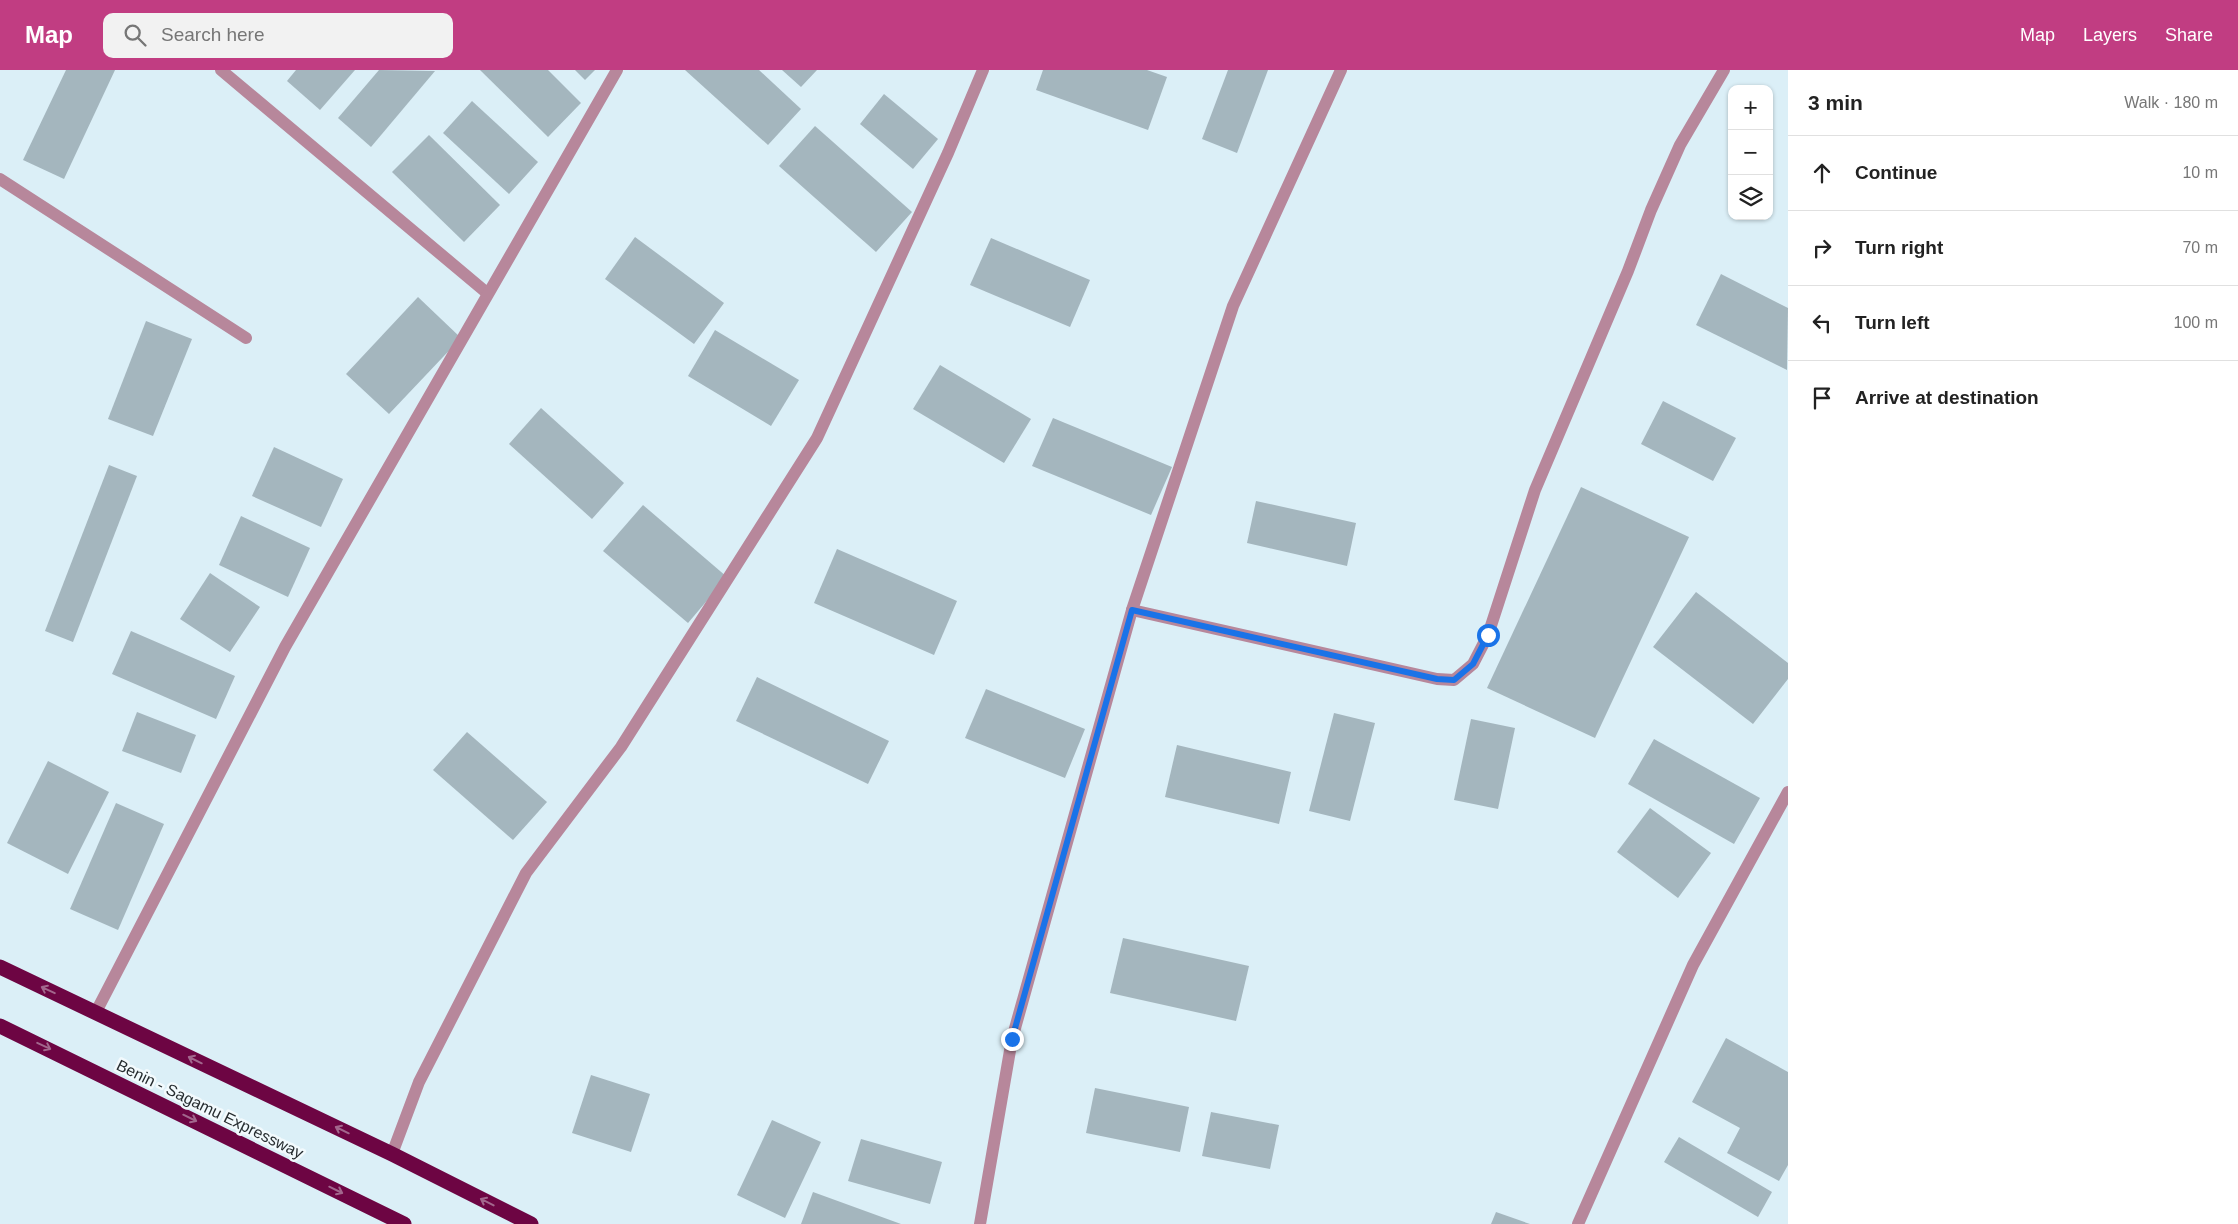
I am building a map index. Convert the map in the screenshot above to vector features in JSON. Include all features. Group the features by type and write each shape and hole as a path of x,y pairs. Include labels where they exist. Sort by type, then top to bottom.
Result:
{"highway":[{"path":"0,967 392,1154 531,1224"},
{"name":"Benin - Sagamu Expressway","path":"0,1026 404,1224"}],"street":[{"path":"221,70 487,293"},
{"path":"96,1012 285,647 617,70"},
{"path":"392,1154 419,1082 526,873 621,747 817,438 948,154 983,70"},
{"path":"980,1224 1012,1039 1132,610 1233,306 1341,70"},
{"path":"1132,610 1437,679 1454,680 1473,664 1488,635 1534,490 1628,270 1651,210 1680,145 1724,70"},
{"path":"0,179 246,338"},
{"path":"1578,1224 1693,965 1788,792"}],"building":[{"path":"66,70 115,70 64,179 23,160"},
{"path":"296,70 355,70 320,110 287,81"},
{"path":"379,70 435,71 371,147 338,118"},
{"path":"480,70 548,70 581,103 548,137"},
{"path":"575,70 595,70 585,80"},
{"path":"685,70 759,70 801,109 768,145"},
{"path":"782,70 817,70 801,87"},
{"path":"1043,70 1147,70 1167,77 1148,130 1036,90"},
{"path":"1228,70 1268,70 1237,153 1202,139"},
{"path":"884,94 938,139 913,169 860,124"},
{"path":"472,101 538,162 509,194 443,133"},
{"path":"815,126 912,212 876,252 779,166"},
{"path":"429,135 500,205 464,242 392,172"},
{"path":"635,237 724,303 694,344 605,279"},
{"path":"991,238 1090,280 1070,327 970,285"},
{"path":"1721,274 1788,308 1787,370 1696,325"},
{"path":"418,297 461,338 389,414 346,374"},
{"path":"146,321 192,339 153,436 108,419"},
{"path":"715,330 799,380 771,426 688,376"},
{"path":"940,365 1031,419 1004,463 913,409"},
{"path":"1663,401 1736,438 1713,481 1641,444"},
{"path":"541,408 624,483 592,519 509,444"},
{"path":"1053,418 1172,467 1151,515 1032,466"},
{"path":"274,447 343,479 321,527 252,496"},
{"path":"109,465 137,476 73,642 45,631"},
{"path":"1581,487 1689,537 1595,738 1487,688"},
{"path":"1256,501 1356,523 1347,566 1247,543"},
{"path":"643,505 727,577 688,623 603,551"},
{"path":"241,516 310,548 288,597 219,565"},
{"path":"837,549 957,601 934,655 814,603"},
{"path":"210,573 260,607 230,652 180,619"},
{"path":"1696,592 1788,663 1788,679 1753,724 1653,647"},
{"path":"131,631 235,676 216,719 112,674"},
{"path":"757,677 889,741 868,784 736,721"},
{"path":"986,689 1085,729 1065,778 965,738"},
{"path":"137,712 196,735 181,773 122,751"},
{"path":"1334,713 1375,723 1350,821 1309,811"},
{"path":"1471,719 1515,728 1498,809 1454,800"},
{"path":"467,732 547,802 513,840 433,770"},
{"path":"1654,739 1760,798 1734,844 1628,784"},
{"path":"1177,745 1291,772 1279,824 1165,797"},
{"path":"48,761 109,792 68,874 7,843"},
{"path":"116,803 164,824 118,930 70,909"},
{"path":"1650,808 1711,853 1678,898 1617,852"},
{"path":"1123,938 1249,966 1236,1021 1110,993"},
{"path":"1726,1038 1788,1072 1788,1165 1779,1181 1727,1153 1740,1128 1692,1102"},
{"path":"591,1075 650,1094 631,1152 572,1133"},
{"path":"1095,1088 1189,1107 1180,1152 1086,1133"},
{"path":"1211,1112 1279,1125 1270,1169 1202,1156"},
{"path":"772,1120 821,1142 785,1218 737,1195"},
{"path":"1679,1137 1772,1192 1758,1217 1664,1162"},
{"path":"861,1139 942,1162 930,1204 848,1181"},
{"path":"813,1192 901,1224 801,1224"},
{"path":"1496,1212 1530,1224 1491,1224"}],"route":[{"path":"1012,1039 1132,610 1437,679 1454,680 1473,664 1488,635"}]}
